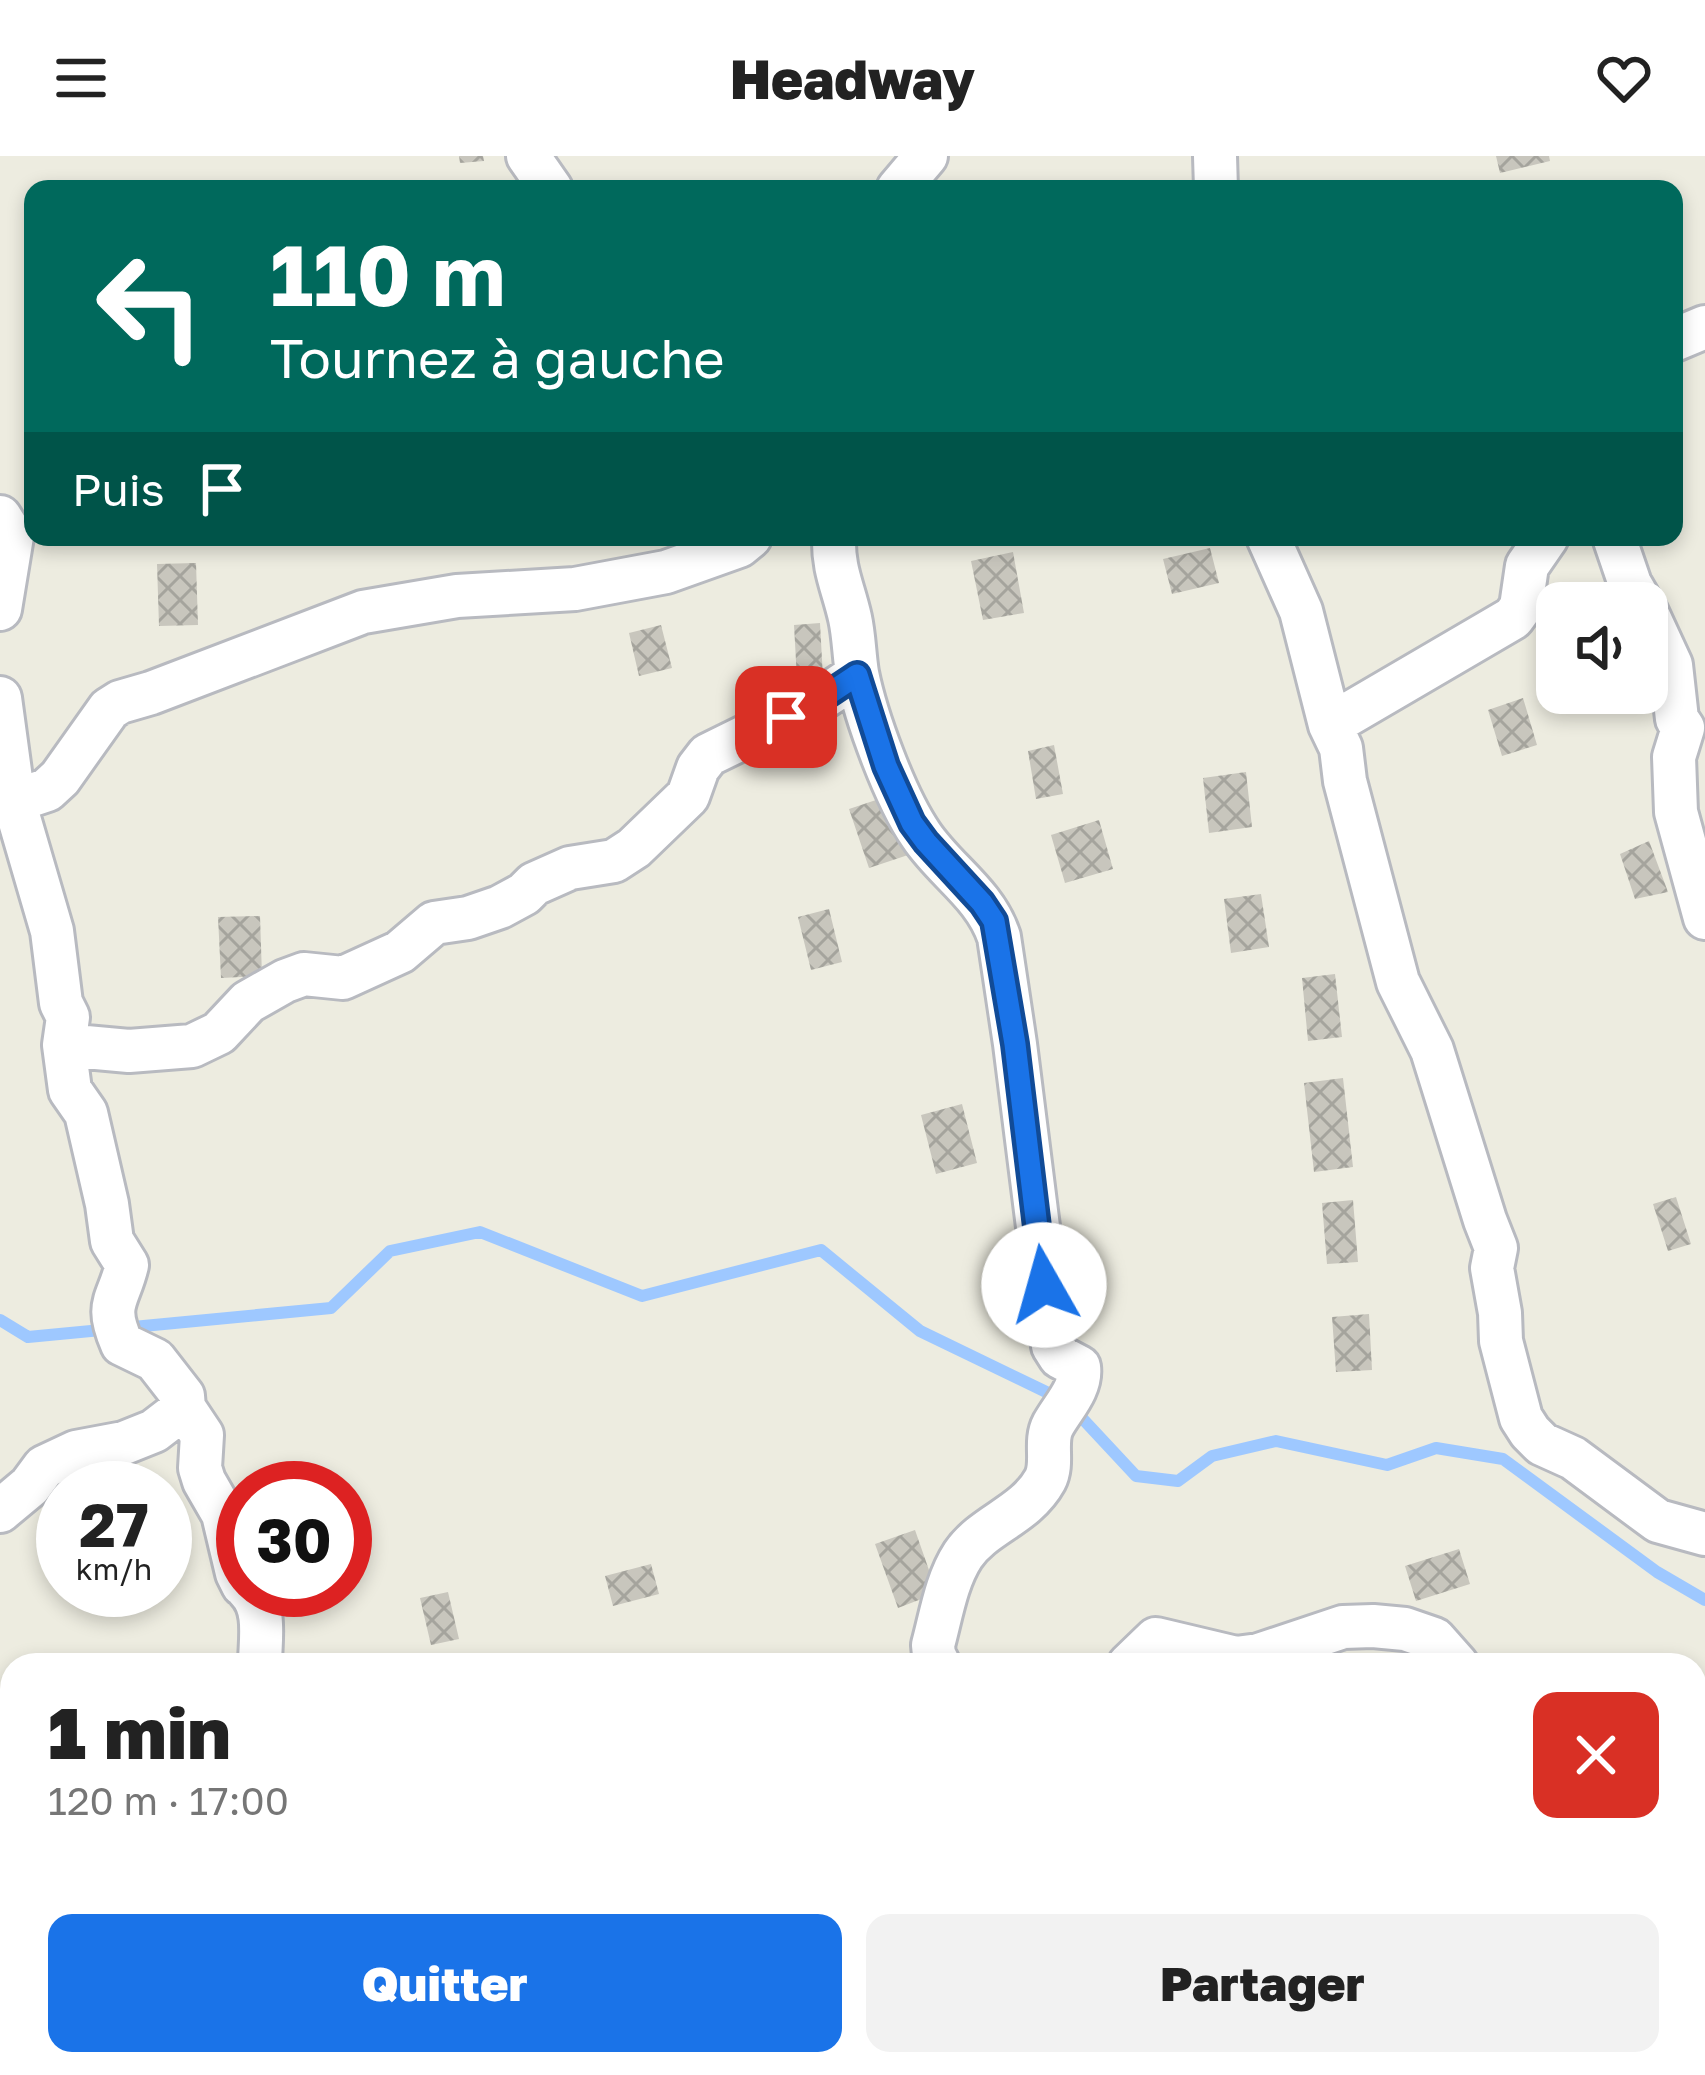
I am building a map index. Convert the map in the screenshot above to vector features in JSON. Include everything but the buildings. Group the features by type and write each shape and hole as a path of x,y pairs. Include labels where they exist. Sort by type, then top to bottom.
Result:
{"street":[{"path":"906,180 926,156"},
{"path":"0,517 11,536 0,609"},
{"path":"14,801 47,790 60,778 100,719 119,702 363,612 457,596 575,589 666,572 739,546"},
{"path":"834,546 857,675 886,766 912,823 994,921 1015,1044 1053,1346 1081,1373 1049,1432 1048,1475 1014,1515 980,1536 958,1561 934,1653"},
{"path":"1272,546 1301,611 1398,982 1432,1050 1494,1238 1492,1268 1501,1341 1521,1418 1542,1444 1573,1458 1648,1515 1705,1534"},
{"path":"1330,725 1513,618 1521,607 1527,566 1541,546"},
{"path":"1617,546 1629,582"},
{"path":"1668,658 1677,719 1683,728 1674,757 1676,812 1705,918"},
{"path":"64,1046 129,1051 192,1046 219,1033 248,1002 285,981 304,974 343,978 400,952 434,923 500,907 570,868 614,861 688,796 708,755 818,701 857,675"},
{"path":"0,698 14,801 52,931 61,1003 68,1017 64,1046 70,1090 86,1113 112,1241 127,1265 112,1305 116,1328 122,1344 155,1360 183,1396 184,1408 202,1435 200,1468 216,1502"},
{"path":"0,1511 44,1467 76,1452 124,1443 154,1431 184,1408"},
{"path":"260,1653 261,1617"},
{"path":"1265,1653 1343,1627 1373,1626 1405,1629 1434,1640 1445,1653"},
{"path":"1142,1653 1156,1640 1214,1653"}],"waterway":[{"path":"0,1320 28,1337 331,1308 390,1251 480,1232 642,1296 821,1250 920,1331 1067,1402 1136,1476 1178,1481 1212,1456 1276,1441 1387,1465 1436,1448 1503,1459 1657,1572 1705,1600"}],"route":[{"path":"786,717 857,675 886,766 912,823 994,921 1015,1044 1044,1285"}]}
